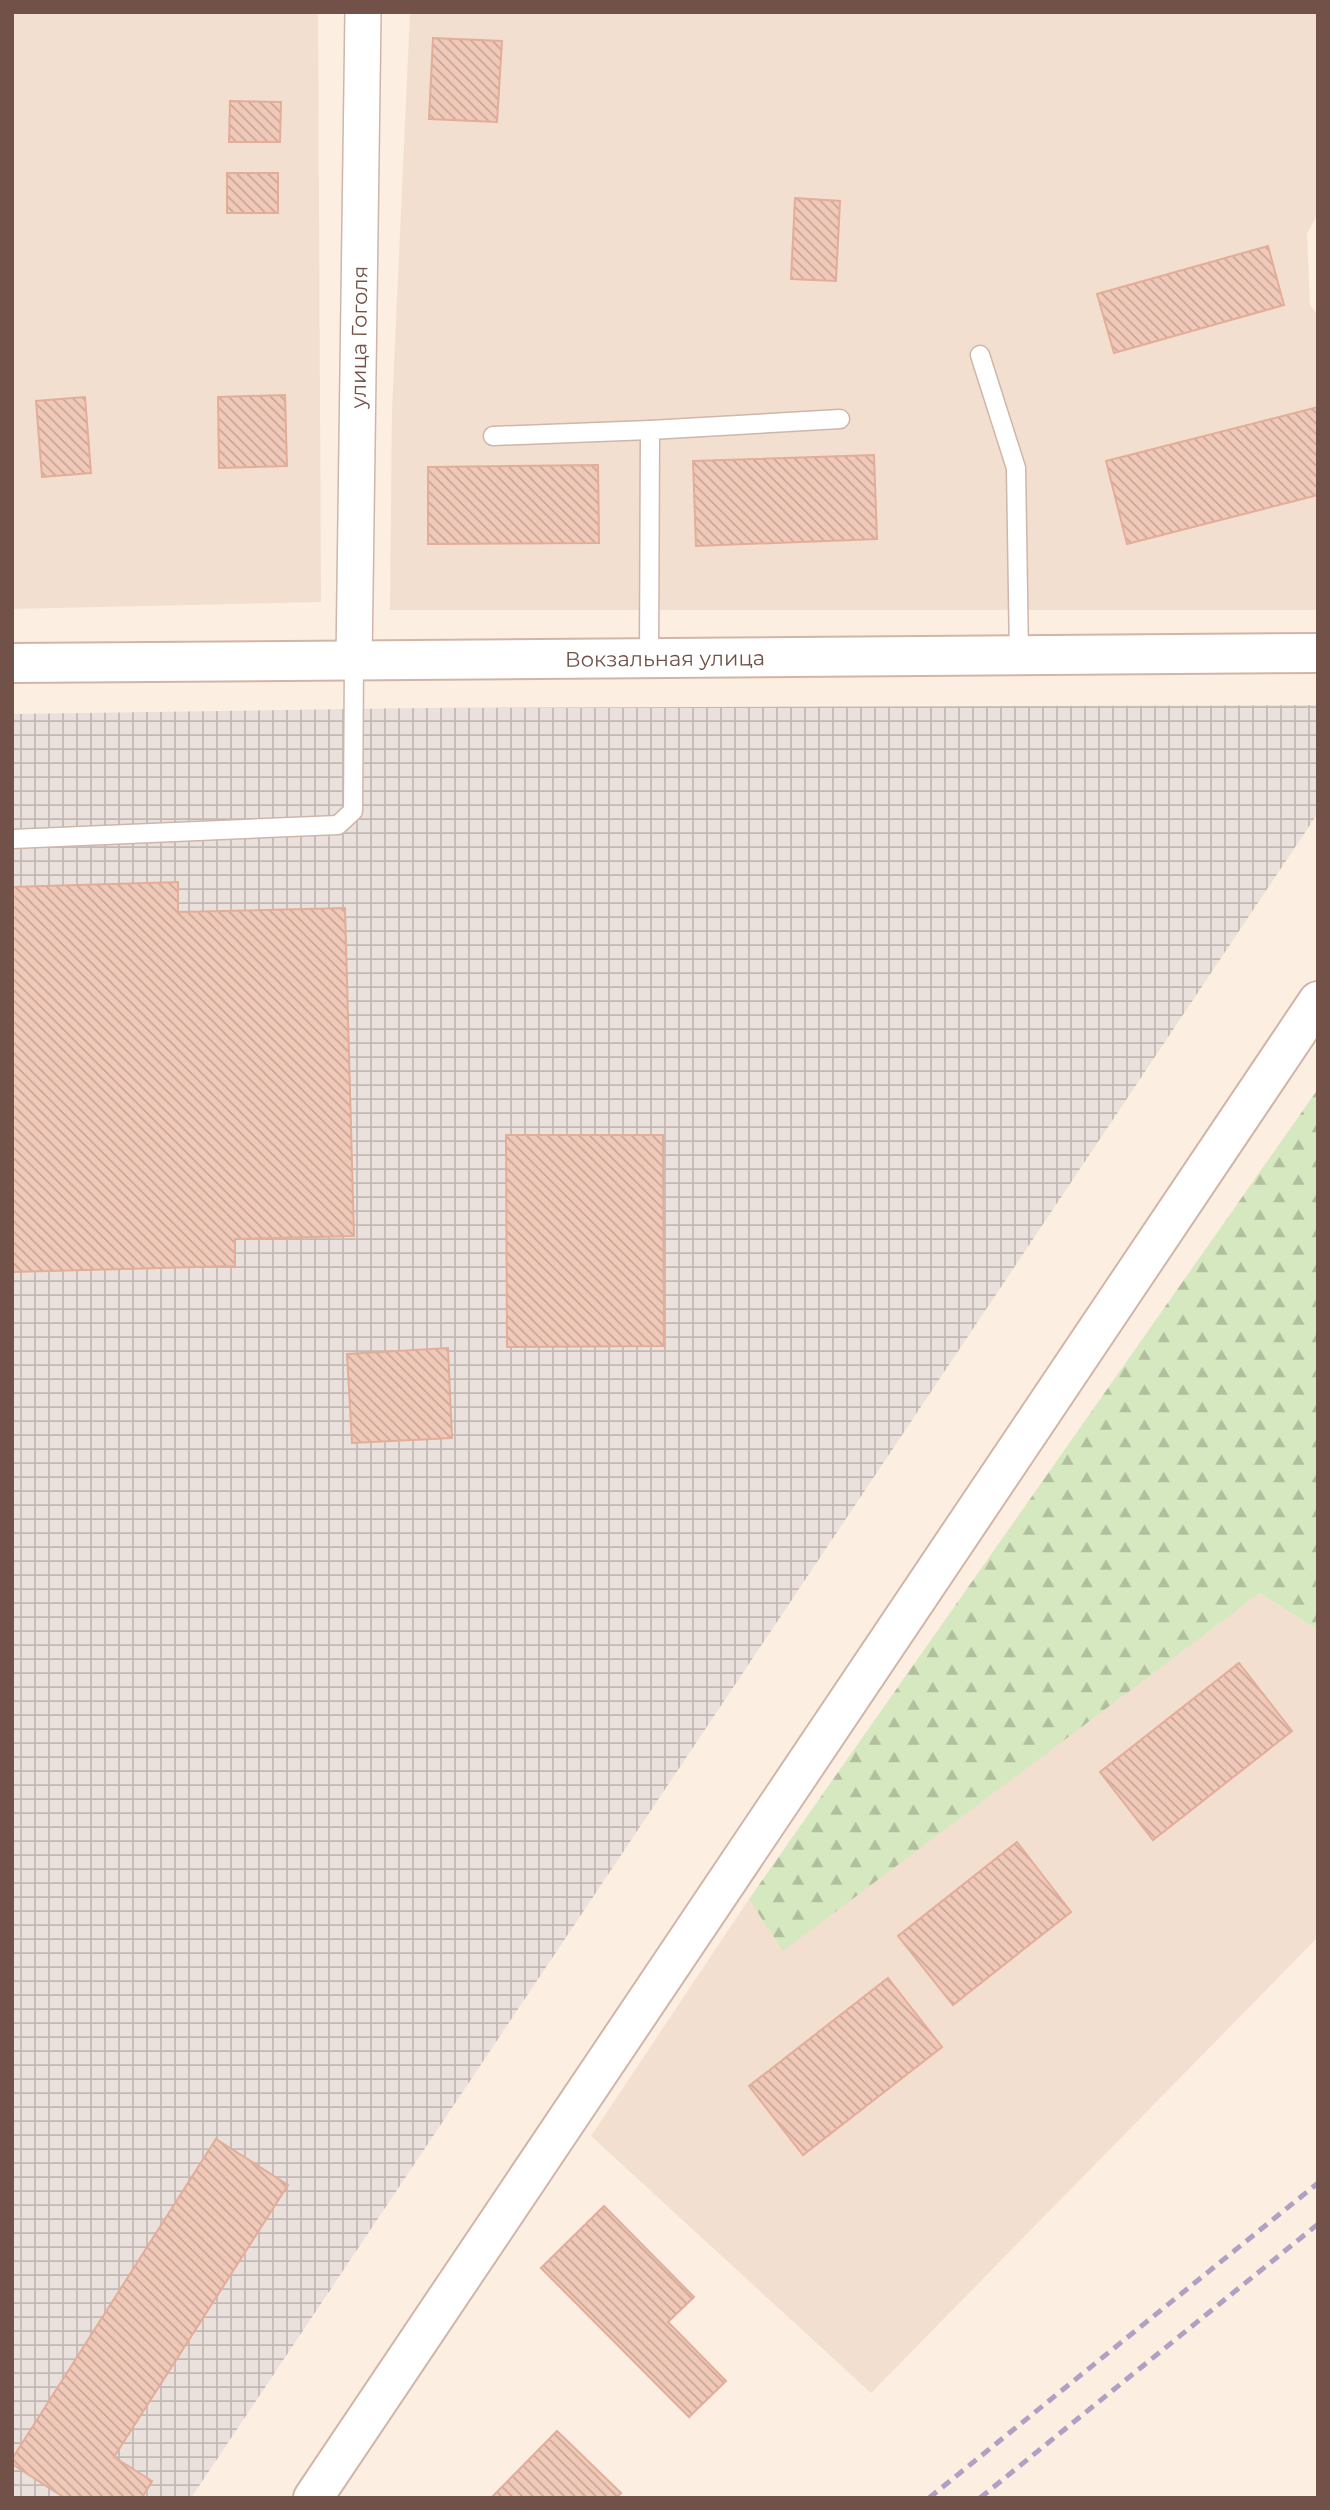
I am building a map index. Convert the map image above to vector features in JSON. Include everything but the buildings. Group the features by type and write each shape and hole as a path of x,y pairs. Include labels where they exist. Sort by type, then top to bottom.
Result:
{"street":[{"name":"улица Гоголя","path":"354,661 363,12"},
{"name":"Вокзальная улица","path":"12,663 1318,653"},
{"path":"313,2498 1318,1001"}],"lane":[{"path":"980,355 1016,468 1019,655"},
{"path":"493,436 840,419"},
{"path":"649,658 650,430"},
{"path":"12,839 338,825 353,811 354,661"}],"shaded area":[{"path":"12,12 318,12 321,602 12,609"},
{"path":"410,12 1318,12 1318,213 1307,234 1310,305 1318,315 1318,610 390,610 392,410"},
{"path":"1318,705 1318,813 191,2498 12,2498 12,714 420,708"},
{"path":"1260,1593 1318,1630 1318,1937 871,2393 591,2136 749,1899 783,1950"}],"green space":[{"path":"1318,1089 1318,1630 1260,1593 783,1951 749,1899"}],"railway":[{"path":"929,2498 1318,2183"},
{"path":"980,2498 1318,2224"}]}
